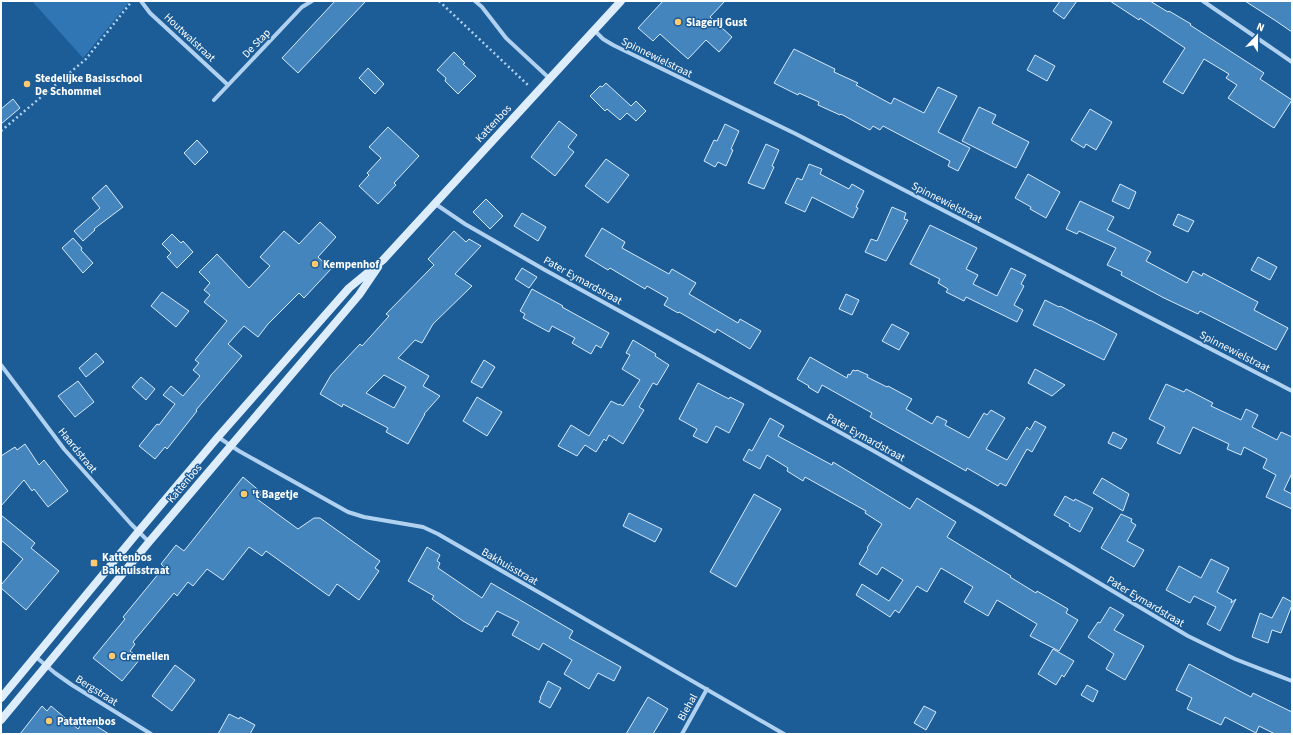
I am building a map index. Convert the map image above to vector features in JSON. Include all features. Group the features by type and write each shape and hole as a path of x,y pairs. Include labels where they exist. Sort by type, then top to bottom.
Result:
{"main road":[{"name":"Kattenbos","path":"1,720 149,542 359,295 383,260 620,1"},
{"name":"Kattenbos","path":"1,698 218,437 349,288 383,260"}],"street":[{"name":"Houtwalstraat","path":"141,1 150,12 228,85"},
{"name":"De Stap","path":"214,100 302,7 312,1"},
{"path":"475,1 482,7 506,38 549,78"},
{"path":"1203,1 1292,62"},
{"name":"Spinnewielstraat","path":"594,30 603,39 614,45 796,134 1292,391"},
{"name":"Pater Eymardstraat","path":"434,203 465,224 545,270 872,450 975,509 1188,636 1235,659 1292,681"},
{"name":"Haardstraat","path":"1,365 64,449 138,532 149,542"},
{"name":"Bakhuisstraat","path":"218,437 230,446 348,512 364,517 423,527 438,534 784,734"},
{"name":"Bergstraat","path":"36,657 72,686 151,734"},
{"name":"Biehal","path":"682,734 707,690"}],"path":[{"path":"1,132 86,59 132,1"},
{"path":"439,1 536,92"}],"shaded area":[{"path":"32,1 130,1 83,58"}],"building":[{"path":"335,1 366,1 298,73 282,58"},
{"path":"663,1 725,1 710,17 732,37 719,52 706,40 688,59 660,34 653,41 638,28"},
{"path":"1060,1 1077,1 1064,19 1053,11"},
{"path":"1110,1 1150,1 1191,24 1190,25 1264,73 1260,79 1292,100 1274,128 1228,98 1237,85 1226,78 1229,74 1204,59 1183,94 1163,82 1185,48 1140,18 1139,20"},
{"path":"1245,1 1292,1 1292,32 1276,21"},
{"path":"794,49 835,69 834,72 858,83 856,85 891,104 894,98 924,113 938,87 957,96 938,132 970,148 958,171 948,166 950,161 883,126 880,130 873,126 870,130 841,114 840,115 818,105 819,102 799,93 798,95 774,83"},
{"path":"454,52 465,63 463,64 476,76 458,94 445,81 446,78 437,70"},
{"path":"1035,55 1055,66 1047,81 1027,70"},
{"path":"368,68 384,84 375,94 359,78"},
{"path":"606,83 631,106 636,101 646,111 636,121 627,113 620,120 607,109 605,111 590,96 600,86 602,87"},
{"path":"13,99 20,108 1,124 1,109"},
{"path":"979,107 996,115 992,123 1029,142 1016,168 962,141"},
{"path":"1090,109 1112,122 1096,150 1086,144 1084,148 1071,140"},
{"path":"559,121 577,135 568,147 574,152 555,176 531,157"},
{"path":"725,124 739,131 731,149 733,150 726,166 718,162 715,167 704,161 714,140 717,141"},
{"path":"388,127 419,156 394,183 396,185 378,204 359,186 369,175 367,173 381,158 369,147"},
{"path":"197,140 208,152 195,165 184,153"},
{"path":"766,144 779,150 772,166 774,167 764,189 748,183"},
{"path":"606,159 629,175 608,203 585,186"},
{"path":"809,164 822,169 820,174 849,189 852,184 864,191 856,207 858,208 853,218 812,197 805,212 785,203 797,178 802,180"},
{"path":"1028,174 1060,192 1046,218 1015,198"},
{"path":"1120,184 1136,192 1129,209 1112,201"},
{"path":"106,185 123,207 94,229 95,230 83,241 74,231 100,208 92,198"},
{"path":"486,199 503,216 490,229 473,212"},
{"path":"1080,201 1114,217 1107,230 1151,252 1146,261 1187,283 1193,271 1202,276 1203,273 1258,302 1254,310 1288,328 1276,350 1200,311 1198,314 1164,298 1121,275 1122,272 1107,265 1116,248 1079,231 1077,234 1066,229"},
{"path":"892,207 906,213 904,219 908,220 886,261 865,252 871,239 877,241"},
{"path":"522,213 546,227 538,241 514,226"},
{"path":"1178,214 1194,221 1188,232 1173,225"},
{"path":"320,222 336,237 318,257 331,269 304,298 299,293 268,324 258,337 244,326 228,344 242,356 196,410 197,411 167,449 165,447 155,459 139,446 157,424 159,425 175,404 163,395 171,386 183,396 200,376 193,370 199,363 195,360 227,321 204,302 210,295 204,290 210,283 199,272 217,254 249,288 270,266 260,257 284,231 299,244"},
{"path":"930,225 977,248 966,269 978,275 973,284 997,296 1011,268 1026,275 1021,284 1024,286 1014,305 1023,310 1017,322 966,297 964,301 946,292 948,289 938,283 940,279 910,264"},
{"path":"602,228 625,242 622,248 669,274 672,269 696,283 689,294 738,323 740,319 761,331 750,349 717,329 715,333 664,305 668,298 647,286 645,289 610,268 608,270 585,256"},
{"path":"454,231 466,242 469,239 481,246 455,274 472,286 433,324 422,343 415,340 398,358 429,376 423,386 440,396 424,414 408,444 386,432 388,428 343,404 342,407 320,394 331,375 360,344 362,346 389,316 386,314 434,265 428,259","holes":["384,375 406,387 394,408 366,393"]},
{"path":"172,234 181,243 183,241 193,252 177,268 167,257 171,253 162,244"},
{"path":"73,238 82,248 81,250 93,263 83,273 62,248"},
{"path":"1258,257 1277,267 1270,280 1251,270"},
{"path":"522,268 537,277 529,288 515,279"},
{"path":"532,289 609,333 601,348 596,345 591,354 572,343 575,338 552,326 549,332 523,318 525,314 520,311"},
{"path":"162,292 189,311 176,327 151,306"},
{"path":"846,294 859,300 852,315 839,309"},
{"path":"1045,300 1117,334 1104,360 1033,325"},
{"path":"892,324 909,333 899,350 882,341"},
{"path":"633,340 656,354 655,356 669,365 657,385 653,383 639,407 644,410 623,444 609,435 606,441 604,439 596,452 585,445 577,456 558,446 571,425 589,436 611,401 623,406 640,380 622,369 630,355 626,353"},
{"path":"96,353 104,362 86,377 79,368"},
{"path":"810,357 847,378 848,374 850,375 853,370 857,370 868,375 867,377 912,399 906,409 932,424 937,416 947,421 945,425 969,438 984,413 987,415 991,410 1005,418 986,449 1007,460 1027,427 1030,430 1035,421 1046,427 1032,452 1027,449 1006,486 1000,483 998,486 967,468 966,471 870,417 872,413 822,385 818,393 808,387 809,386 797,379"},
{"path":"484,360 495,367 482,388 471,382"},
{"path":"1035,369 1065,385 1052,396 1028,383"},
{"path":"141,377 155,389 146,400 132,387"},
{"path":"78,381 94,402 75,417 58,396"},
{"path":"698,383 729,399 730,397 744,404 729,433 716,426 707,443 693,436 697,429 679,419"},
{"path":"1166,384 1184,392 1186,389 1213,403 1211,406 1241,420 1246,409 1258,415 1252,427 1277,440 1281,432 1292,437 1292,473 1284,490 1292,494 1292,509 1266,497 1276,475 1263,468 1267,459 1244,447 1241,455 1227,449 1229,444 1193,427 1180,454 1157,443 1165,427 1149,419"},
{"path":"477,397 502,412 487,436 463,421"},
{"path":"770,418 784,426 778,436 832,465 833,462 910,509 917,498 956,522 947,537 1036,593 1037,591 1068,609 1066,613 1078,620 1059,651 1030,636 1037,624 997,600 988,616 964,602 973,587 941,568 927,592 917,586 899,613 895,610 890,617 856,595 862,584 889,601 903,580 882,567 877,575 859,564 882,524 865,513 866,511 805,477 803,481 787,471 788,468 767,455 760,469 743,460 749,449 752,451"},
{"path":"1113,432 1127,439 1121,449 1108,443"},
{"path":"25,444 39,465 44,460 68,491 48,507 34,489 32,491 24,480 1,506 1,456 15,447 17,450"},
{"path":"243,477 262,493 257,499 298,529 314,518 320,518 380,561 375,568 379,571 359,600 337,584 329,596 266,551 262,556 249,547 223,580 207,569 193,586 188,582 177,596 174,593 133,642 135,644 130,651 140,659 122,681 93,658 125,619 123,617 164,567 161,564 176,545 184,551"},
{"path":"1102,478 1129,494 1123,511 1093,493"},
{"path":"754,494 781,509 736,587 710,572"},
{"path":"1065,496 1093,508 1080,532 1069,526 1070,524 1054,515"},
{"path":"629,513 662,529 655,542 623,526"},
{"path":"1121,514 1132,519 1131,522 1136,525 1127,541 1144,550 1134,567 1101,548"},
{"path":"1,515 35,543 31,548 59,571 26,610 1,588 1,585 23,559 1,540"},
{"path":"427,547 440,555 437,561 440,563 438,568 482,598 491,583 573,631 569,638 621,667 614,681 598,673 589,689 564,674 572,660 543,643 539,650 512,635 519,622 497,611 482,632 463,621 432,599 434,596 408,581"},
{"path":"1211,559 1229,568 1217,592 1232,600 1231,603 1236,599 1220,631 1207,624 1216,607 1194,596 1190,603 1166,590 1179,566 1201,578"},
{"path":"1283,597 1292,602 1292,605 1281,633 1272,630 1268,643 1252,637 1260,613 1272,618"},
{"path":"1110,607 1124,615 1114,630 1144,646 1125,680 1106,669 1114,654 1088,637 1098,622 1100,623"},
{"path":"1053,649 1074,661 1064,677 1062,675 1056,685 1038,674"},
{"path":"1189,664 1251,697 1253,693 1292,712 1292,734 1275,734 1259,726 1256,733 1225,717 1221,725 1187,709 1192,698 1176,690"},
{"path":"175,665 195,680 172,711 152,696"},
{"path":"548,681 561,688 550,708 539,702"},
{"path":"1087,685 1098,691 1093,702 1081,695"},
{"path":"648,697 668,709 653,734 626,734"},
{"path":"42,706 47,711 51,706 78,729 85,719 109,734 20,734"},
{"path":"924,706 936,712 926,730 914,723"},
{"path":"229,714 239,719 240,717 255,725 250,734 218,734"}],"place":[{"name":"Slagerij Gust","path":"678,22"},
{"name":"Stedelijke Basisschool De Schommel","path":"27,84"},
{"name":"Kempenhof","path":"315,264"},
{"name":"'t Bagetje","path":"244,494"},
{"name":"Kattenbos Bakhuisstraat","path":"94,563"},
{"name":"Cremelien","path":"112,656"},
{"name":"Patattenbos","path":"49,721"}]}
